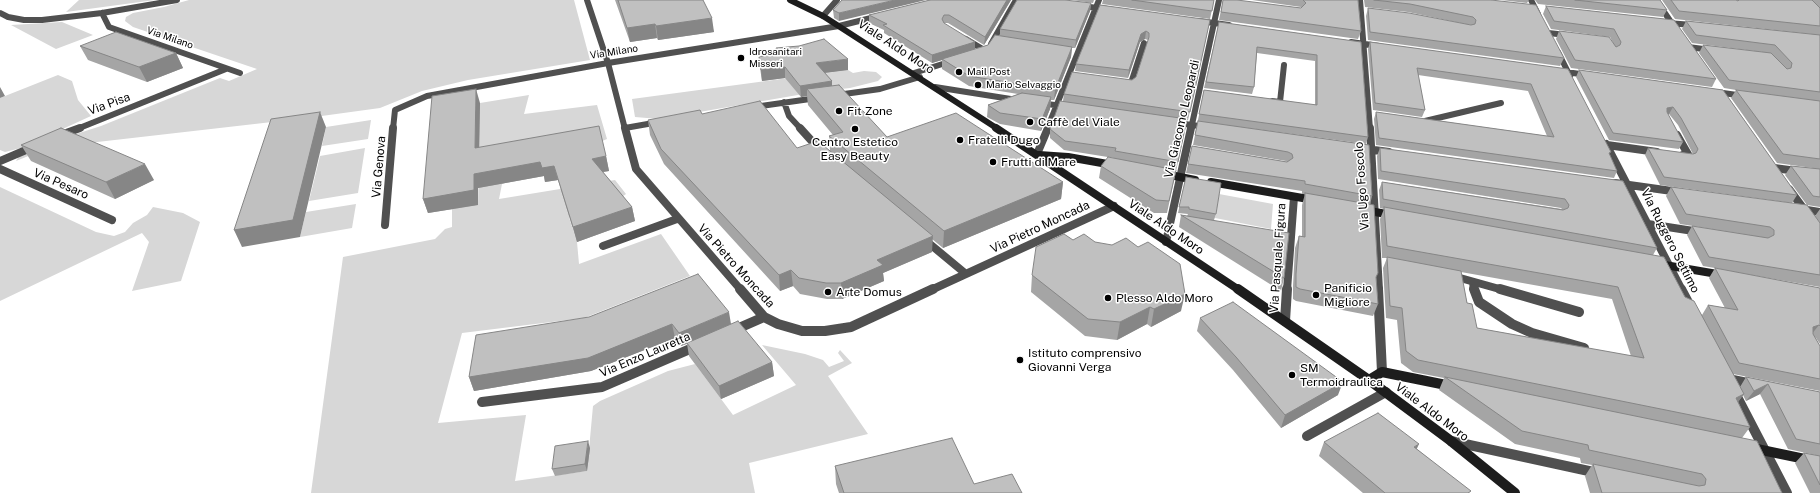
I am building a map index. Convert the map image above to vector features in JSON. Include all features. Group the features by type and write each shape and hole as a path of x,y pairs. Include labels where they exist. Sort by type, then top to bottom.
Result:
{"street":[{"path":"0,13 8,17 42,20 102,13 178,0"},
{"name":"Via Pietro Moncada","path":"587,0 608,63 636,170 764,317 778,324 802,331 825,331 851,327 1114,206"},
{"name":"Viale Aldo Moro","path":"790,0 840,26 917,75 1285,321 1386,392 1515,493"},
{"path":"823,16 837,0"},
{"path":"979,53 986,50 993,40 1016,0"},
{"path":"1099,0 1037,154 1068,157 1121,166"},
{"name":"Via Ugo Foscolo","path":"1360,0 1363,44 1372,115 1371,150 1378,184 1375,212 1381,263 1382,372"},
{"path":"1656,0 1674,26"},
{"name":"Via Giacomo Leopardi","path":"1166,242 1175,218 1180,177 1190,150 1192,125 1204,92 1214,23 1221,1"},
{"path":"1072,4 1111,10"},
{"path":"1534,6 1576,86"},
{"name":"Via Milano","path":"102,13 109,27 240,73"},
{"name":"Via Milano","path":"395,110 427,96 608,63 840,26 883,15"},
{"path":"0,20 8,17"},
{"path":"1190,20 1238,27"},
{"path":"1657,22 1674,26 1703,26"},
{"path":"1548,33 1571,36"},
{"path":"959,35 986,50"},
{"path":"993,40 1001,42"},
{"path":"1347,42 1387,47"},
{"path":"1115,81 1131,83 1144,43"},
{"path":"1696,58 1686,44 1718,50"},
{"path":"1070,52 1078,53"},
{"path":"829,96 880,89 957,60"},
{"path":"1266,100 1280,102 1284,65"},
{"name":"Via Pisa","path":"51,139 115,115 226,69"},
{"path":"1553,70 1592,75"},
{"path":"1069,75 1076,76"},
{"path":"935,87 1026,101"},
{"path":"1719,90 1726,99"},
{"path":"1706,91 1719,90 1752,97"},
{"path":"746,108 821,97"},
{"path":"784,102 789,116 814,145 826,155"},
{"path":"1034,102 1079,109"},
{"path":"1421,121 1428,122 1501,103"},
{"name":"Via Genova","path":"385,225 395,110"},
{"path":"625,128 663,122"},
{"path":"1169,122 1215,128"},
{"name":"Via Ruggero Settimo","path":"1674,131 1689,156 1605,142 1695,315"},
{"path":"0,161 38,144"},
{"path":"1348,146 1394,153"},
{"name":"Via Pesaro","path":"0,169 112,220"},
{"path":"1812,221 1776,171 1820,174"},
{"path":"1158,173 1323,202"},
{"path":"1604,182 1689,194"},
{"name":"Via Pasquale Figura","path":"1285,321 1287,240 1294,197"},
{"path":"1353,208 1398,216"},
{"path":"1796,209 1820,212"},
{"path":"603,246 677,218"},
{"path":"1648,224 1709,234"},
{"path":"917,233 966,274"},
{"path":"1653,262 1729,276"},
{"path":"1444,274 1579,312"},
{"path":"1474,282 1475,294 1479,302 1512,324 1532,333 1595,351"},
{"path":"720,336 764,317"},
{"name":"Via Enzo Lauretta","path":"482,402 602,386 705,342"},
{"path":"1369,380 1382,372 1460,388"},
{"path":"1758,385 1726,375 1787,493"},
{"path":"1307,436 1386,392"},
{"path":"1450,441 1606,474"},
{"path":"1742,446 1820,462"}],"shaded area":[{"path":"79,0 155,0 66,12"},
{"path":"189,0 574,0 590,60 468,80 422,91 380,108 307,118 80,144 63,142 16,161 19,156 70,136 101,126 220,78 229,81 257,69 133,27 125,21 126,17 133,13"},
{"path":"62,22 93,35 56,49 11,25"},
{"path":"848,70 853,73 864,71 876,72 882,77 878,81 850,88 815,92 659,119 635,117 632,99"},
{"path":"58,75 72,81 78,100 91,116 21,148 5,152 0,150 0,98"},
{"path":"529,95 524,114 597,105 607,139 502,184 499,199 615,180 626,194 618,200 569,217 577,242 579,264 661,234 690,276 584,318 462,333 438,423 526,415 515,481 587,471 593,406 600,401 668,371 695,364 733,415 796,385 762,345 805,354 823,360 829,367 844,361 838,353 840,350 852,363 828,376 868,434 749,463 755,493 311,493 343,257 435,239 445,229 452,227 452,209 478,205 480,103"},
{"path":"371,120 368,139 322,146 326,127"},
{"path":"365,148 358,193 309,201 320,156"},
{"path":"0,187 96,232 114,236 125,232 133,223 147,215 153,207 183,213 200,222 181,281 132,291 149,242 142,233 0,301"},
{"path":"1219,194 1273,204 1271,229 1215,218"},
{"path":"356,204 352,228 300,237 306,212"}],"building":[{"path":"618,0 703,0 712,18 656,26 655,24 627,28"},
{"path":"842,0 895,0 839,13 833,10"},
{"path":"930,0 1007,0 985,37 949,15 944,15 942,19 944,23 975,42 932,55 883,25 887,24 869,15"},
{"path":"1017,0 1065,0 1091,3 1076,40 1000,29"},
{"path":"1132,0 1214,0 1212,11"},
{"path":"1223,0 1237,0 1301,8 1306,3 1303,0 1358,0 1361,31 1221,12"},
{"path":"1374,0 1491,0 1536,5 1564,58 1370,32 1368,8 1409,13 1471,25 1475,24 1476,20 1473,17 1410,4"},
{"path":"1575,0 1660,0 1667,10"},
{"path":"1671,0 1812,0 1820,8 1820,26 1679,11"},
{"path":"1100,5 1210,20 1190,112 1064,94 1072,72 1132,80 1136,77 1149,37 1149,33 1146,31 1141,34 1129,70 1076,64"},
{"path":"1546,6 1674,20 1716,79 1575,60 1559,31 1609,37 1616,47 1620,45 1621,42 1614,29 1554,21"},
{"path":"1686,21 1820,35 1820,92 1729,80 1703,45 1771,53 1787,69 1791,68 1792,63 1775,45 1696,35"},
{"path":"1219,22 1361,42 1368,137 1199,114 1204,90 1317,105 1317,55 1257,47 1254,87 1206,82"},
{"path":"116,32 176,53 139,67 80,46"},
{"path":"995,35 1072,47 1055,90 969,76 942,59 988,45"},
{"path":"824,39 848,59 816,63 832,81 800,86 785,67 761,70 759,57 777,52 776,48 799,46"},
{"path":"1370,42 1568,69 1611,152 1609,153 1617,171 1379,138 1376,112 1554,137 1531,84 1417,68 1425,110 1375,103"},
{"path":"1579,70 1723,90 1797,195 1664,177 1648,148 1693,154 1696,153 1698,149 1681,118 1673,107 1667,108 1667,112 1683,142 1613,133"},
{"path":"839,85 887,137 956,113 1063,182 944,231 829,136 843,132 807,89"},
{"path":"476,89 475,148 599,126 606,156 592,159 632,207 573,227 554,166 542,168 540,162 474,174 474,190 423,199 432,96"},
{"path":"1736,90 1820,101 1820,159 1783,154"},
{"path":"1022,93 1051,97 1042,119 1000,113 988,105"},
{"path":"760,101 797,148 818,141 933,236 877,260 883,265 841,283 826,283 799,278 791,270 779,275 661,149 648,120 700,110 702,114"},
{"path":"1060,101 1187,119 1178,162 1115,151 1116,148 1065,141 1050,129"},
{"path":"320,112 293,220 234,230 271,119"},
{"path":"1198,121 1369,145 1372,196 1305,184 1305,181 1188,164 1192,146 1287,162 1293,158 1292,154 1288,152 1195,135"},
{"path":"61,128 145,164 106,182 21,145"},
{"path":"1380,148 1623,181 1657,248 1383,199 1382,182 1563,210 1568,208 1569,205 1565,199 1381,171"},
{"path":"1108,157 1176,170 1169,201 1156,200 1101,166"},
{"path":"1791,166 1820,169 1820,197 1813,196"},
{"path":"1186,177 1221,183 1216,214 1189,209 1189,207 1179,207"},
{"path":"1671,187 1807,205 1820,223 1820,275 1709,257 1692,226 1768,238 1774,235 1774,230 1770,227 1686,214"},
{"path":"1305,193 1374,205 1378,273 1376,277 1378,304 1296,287 1299,236 1305,237"},
{"path":"1384,207 1664,257 1685,297 1694,301 1744,394 1736,398 1750,427 1418,360 1406,351 1402,308 1390,306 1387,257 1461,271 1467,303 1472,304 1477,328 1644,358 1618,287 1387,246"},
{"path":"1181,215 1289,233 1284,278"},
{"name":"Plesso Aldo Moro","path":"1064,234 1073,240 1084,234 1095,242 1112,245 1126,238 1138,247 1148,242 1180,264 1185,294 1154,309 1150,307 1120,322 1088,319 1032,275 1036,247"},
{"path":"1715,268 1820,288 1820,326 1813,327 1813,334 1820,346 1820,379 1739,363 1708,305 1738,310"},
{"path":"698,274 729,312 679,333 672,324 588,358 469,377 476,335 589,317"},
{"path":"1233,302 1343,382 1285,415 1236,357 1200,318"},
{"path":"738,321 772,362 719,386 687,343"},
{"path":"1445,377 1757,441 1782,493 1602,493 1593,464 1699,486 1705,485 1706,479 1702,474 1589,450 1588,445 1522,431"},
{"path":"1746,377 1820,392 1820,444 1796,439 1768,384 1754,391"},
{"path":"1378,413 1419,444 1414,447 1471,491 1468,493 1385,493 1324,442"},
{"path":"952,438 974,484 1012,474 1022,493 844,493 835,466"},
{"path":"588,441 585,464 552,469 555,446"},
{"path":"1804,453 1820,456 1820,485"}],"place":[{"name":"Idrosanitari Misseri","path":"741,58"},
{"name":"Mail Post","path":"959,72"},
{"name":"Mario Selvaggio","path":"978,85"},
{"name":"Fit Zone","path":"839,111"},
{"name":"Caffè del Viale","path":"1030,122"},
{"name":"Centro Estetico Easy Beauty","path":"855,129"},
{"name":"Fratelli Dugo","path":"960,140"},
{"name":"Frutti di Mare","path":"993,162"},
{"name":"Arte Domus","path":"828,292"},
{"name":"Panificio Migliore","path":"1316,295"},
{"name":"Plesso Aldo Moro","path":"1108,298"},
{"name":"Istituto comprensivo Giovanni Verga","path":"1020,360"},
{"name":"SM Termoidraulica","path":"1292,375"}]}
